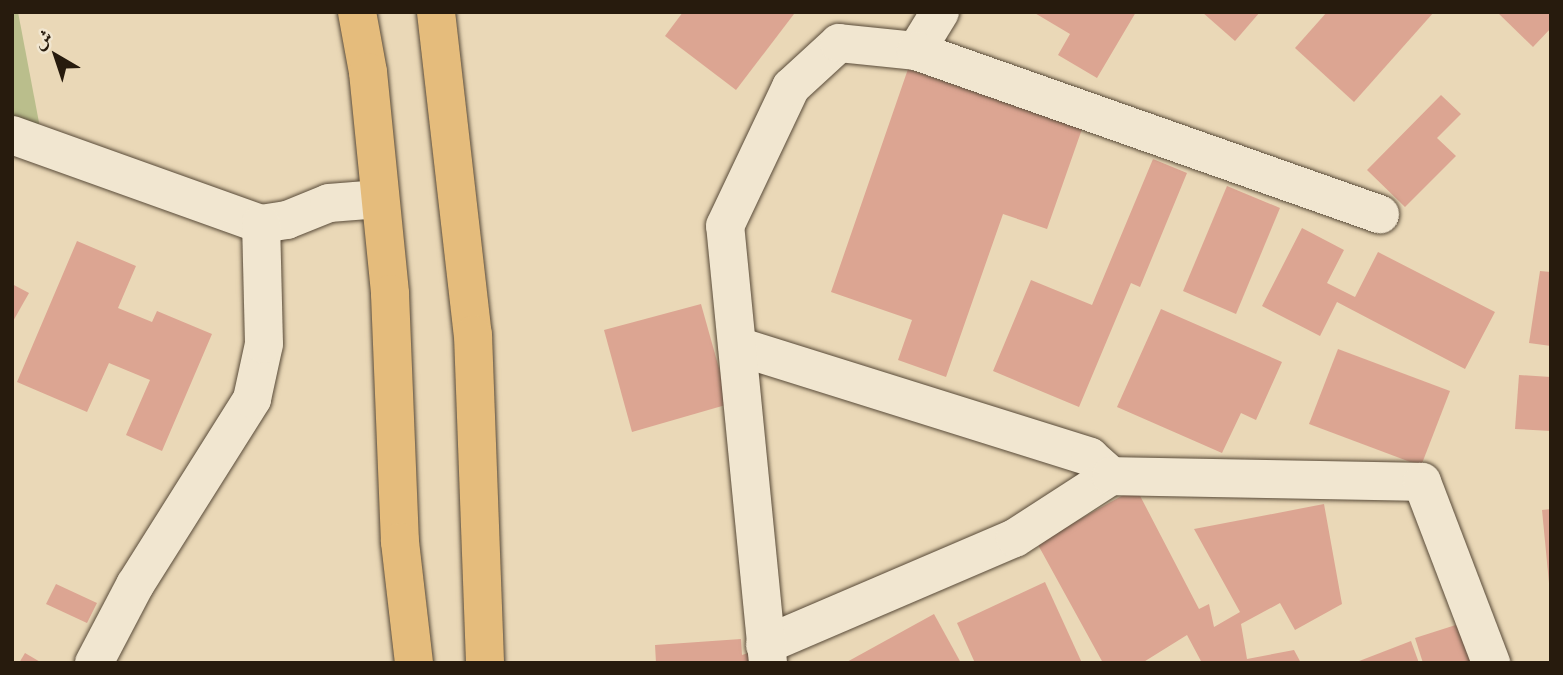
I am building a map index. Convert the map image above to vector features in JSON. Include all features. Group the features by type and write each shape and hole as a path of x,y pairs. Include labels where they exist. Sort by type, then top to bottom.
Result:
{"highway":[{"path":"357,12 368,72 390,294 400,542 414,663"},
{"path":"436,12 473,335 485,663"}],"street":[{"path":"916,51 940,12"},
{"path":"1380,214 916,51 839,43 791,87 725,226 740,347 766,654 1015,538 1111,476 1422,482 1491,663"},
{"path":"12,135 261,224 287,220 329,203 380,199"},
{"path":"94,663 135,585 252,399 264,344 261,224"},
{"path":"740,347 1090,457 1111,476"}],"green space":[{"path":"12,12 18,12 41,133 12,123"}],"building":[{"path":"683,12 794,14 736,90 665,36"},
{"path":"1033,12 1136,12 1097,78 1058,55 1070,34"},
{"path":"1202,12 1260,12 1235,41"},
{"path":"1327,12 1434,12 1354,102 1295,48"},
{"path":"1497,12 1551,12 1551,28 1533,47"},
{"path":"908,69 1082,129 1047,229 1003,214 946,377 898,360 912,320 831,292"},
{"path":"1441,95 1461,114 1437,138 1456,156 1405,207 1367,170"},
{"path":"1153,159 1187,173 1140,287 1131,283 1079,407 993,371 1031,280 1092,305"},
{"path":"1227,186 1280,208 1236,314 1183,291"},
{"path":"1302,228 1344,250 1327,283 1355,297 1378,252 1495,312 1465,369 1337,302 1320,336 1262,306"},
{"path":"77,241 136,266 118,308 152,322 157,311 212,334 162,451 126,435 150,380 109,363 87,412 17,382"},
{"path":"1540,271 1551,272 1551,346 1529,343"},
{"path":"12,284 29,293 12,323"},
{"path":"701,304 729,404 632,432 604,330"},
{"path":"1161,309 1282,362 1256,420 1241,413 1222,453 1117,407"},
{"path":"1338,349 1450,391 1421,466 1309,424"},
{"path":"1519,375 1551,377 1551,431 1515,429"},
{"path":"1136,488 1199,609 1209,604 1214,627 1240,612 1194,529 1324,504 1342,604 1295,630 1280,603 1241,624 1247,659 1294,650 1301,663 1202,663 1187,635 1142,663 1103,663 1037,543"},
{"path":"1551,509 1551,583 1549,583 1542,510"},
{"path":"1045,582 1082,663 975,663 957,623"},
{"path":"56,584 97,603 87,623 46,604"},
{"path":"934,614 961,663 845,663"},
{"path":"1462,623 1475,663 1423,663 1415,638"},
{"path":"741,639 742,655 751,652 754,663 656,663 655,645"},
{"path":"1411,641 1419,663 1354,663"},
{"path":"25,653 42,663 19,663"}]}
